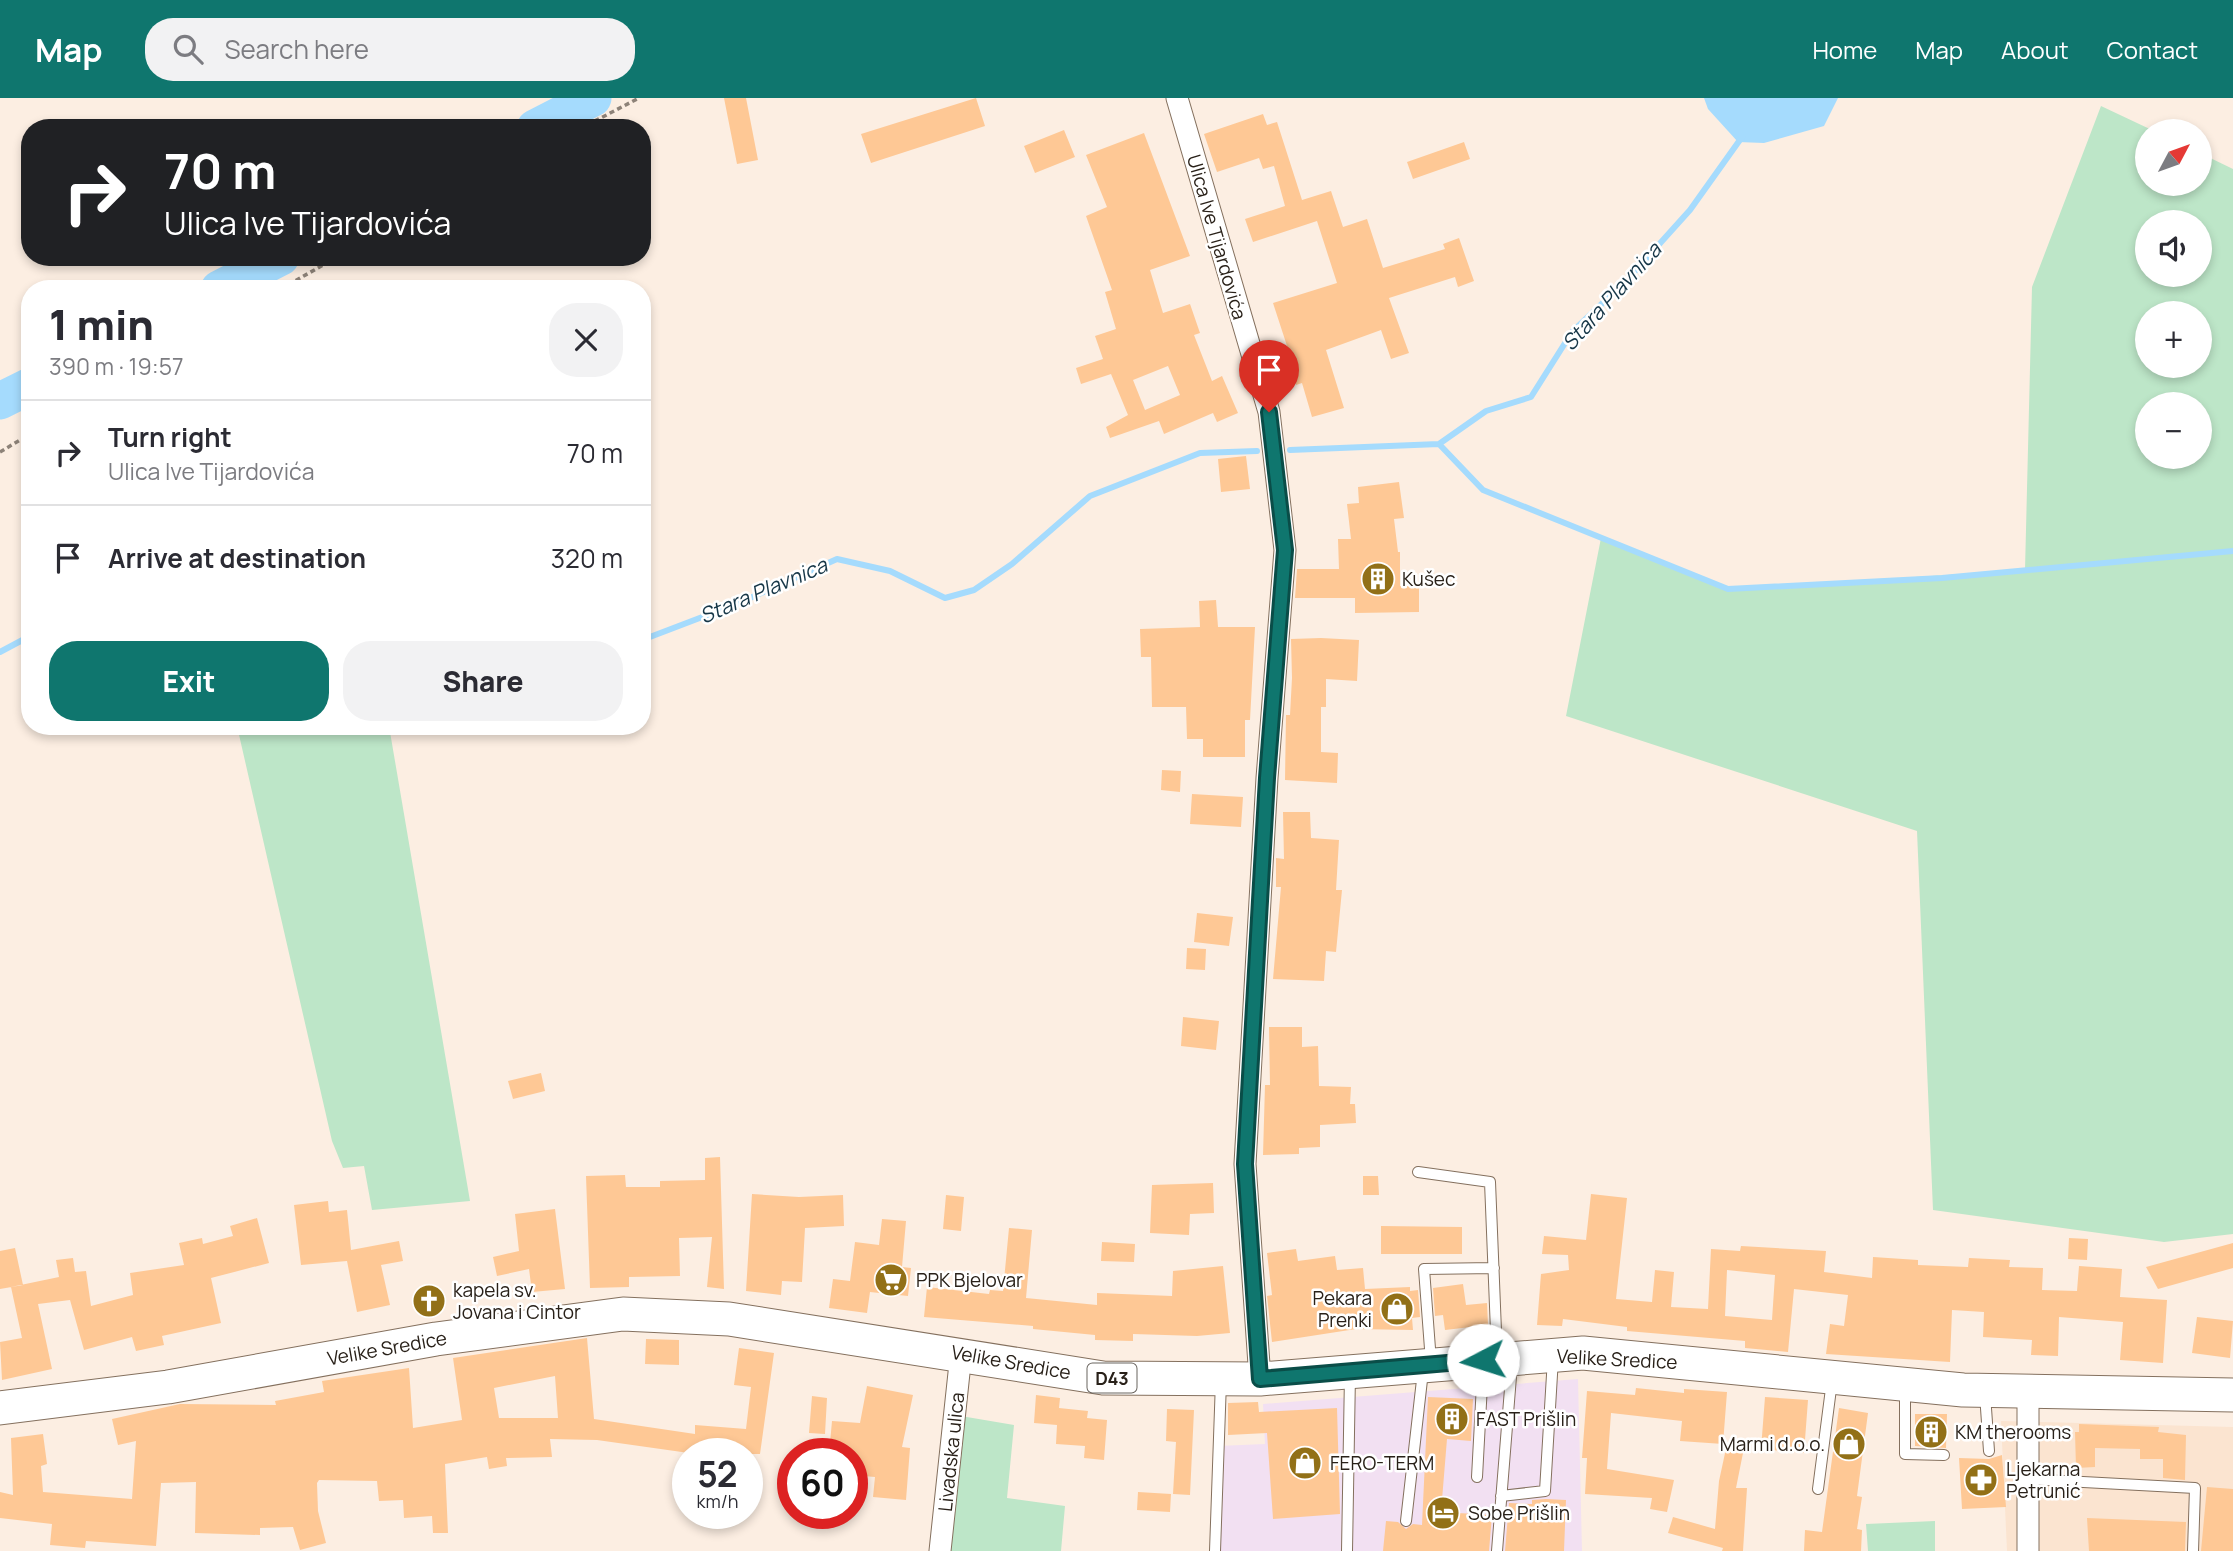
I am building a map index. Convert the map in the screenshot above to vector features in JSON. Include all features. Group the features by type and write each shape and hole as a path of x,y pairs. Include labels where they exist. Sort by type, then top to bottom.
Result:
{"main road":[{"name":"Velike Sredice","path":"0,1408 167,1387 445,1338 623,1314 729,1319 1103,1378 1260,1379 1583,1353 1984,1391 2233,1395"}],"street":[{"name":"Ulica Ive Tijardovića","path":"1177,98 1269,412 1285,550 1267,778 1245,1164 1260,1379"},
{"name":"Livadska ulica","path":"940,1551 961,1354"},
{"path":"2028,1393 2028,1551"}],"lane":[{"path":"1418,1172 1490,1182 1502,1496 1497,1551"},
{"path":"1406,1521 1427,1365 1424,1269 1494,1268"},
{"path":"1502,1496 1545,1491 1553,1355"},
{"path":"1477,1477 1498,1359"},
{"path":"1347,1551 1350,1371"},
{"path":"1818,1489 1833,1375"},
{"path":"1215,1551 1221,1378"},
{"path":"1905,1383 1905,1454 1944,1455"},
{"path":"1984,1391 1989,1451"},
{"path":"2027,1479 2195,1488 2193,1551"}],"path":[{"path":"599,119 639,98"},
{"path":"297,280 321,266"},
{"path":"0,452 21,439"}],"shaded area":[{"path":"1578,1379 1582,1551 1215,1551 1218,1446 1265,1444 1263,1404"},
{"path":"2001,1421 2233,1427 2233,1551 2007,1551"}],"green space":[{"path":"2101,106 2135,122 2135,196 2212,196 2212,159 2233,169 2233,1234 2164,1242 1933,1210 1917,831 1566,716 1601,538 1728,589 2025,570 2032,287"},
{"path":"239,735 391,735 470,1201 372,1210 364,1166 343,1168 332,1141"},
{"path":"955,1415 1014,1425 1007,1498 1065,1506 1061,1551 940,1551"},
{"path":"1935,1521 1935,1551 1868,1551 1866,1524"}],"water":[{"path":"1704,98 1838,98 1824,126 1764,143 1738,142 1708,109"}],"building":[{"path":"724,98 746,98 758,160 737,164"},
{"path":"976,98 985,126 871,163 861,134"},
{"path":"1263,114 1267,125 1277,122 1302,200 1331,191 1343,227 1367,219 1383,268 1445,249 1443,244 1459,238 1474,281 1458,287 1455,277 1389,298 1409,353 1391,359 1381,330 1326,350 1344,408 1312,417 1302,383 1296,385 1284,351 1288,349 1273,303 1337,283 1317,221 1253,242 1245,219 1285,206 1274,166 1263,169 1259,158 1217,172 1204,134"},
{"path":"1064,130 1075,157 1035,173 1024,146"},
{"path":"1144,133 1190,256 1150,270 1163,313 1190,304 1200,333 1194,335 1212,381 1222,376 1238,413 1217,422 1213,413 1164,434 1159,421 1110,438 1106,427 1128,415 1111,374 1081,384 1076,368 1103,359 1095,336 1116,329 1105,292 1112,290 1086,216 1107,207 1086,155","holes":["1168,366 1180,395 1145,410 1133,380"]},
{"path":"1464,142 1470,159 1413,179 1407,162"},
{"path":"1246,456 1250,489 1221,492 1218,459"},
{"path":"1399,482 1404,518 1394,519 1400,552 1400,586 1419,585 1419,612 1355,613 1355,598 1295,598 1297,569 1339,569 1338,539 1351,539 1347,504 1359,503 1358,487"},
{"path":"1216,600 1218,627 1255,627 1250,720 1245,720 1245,757 1203,757 1203,739 1187,739 1186,707 1152,707 1151,657 1141,657 1140,629 1200,627 1199,601"},
{"path":"1291,639 1359,640 1357,681 1326,679 1326,707 1321,707 1321,752 1338,753 1337,783 1285,780 1286,715 1290,715 1292,678"},
{"path":"1162,770 1181,771 1180,792 1161,790"},
{"path":"1192,794 1243,797 1241,827 1190,824"},
{"path":"1283,812 1310,812 1311,838 1339,840 1336,890 1342,890 1336,952 1326,951 1324,981 1273,979 1281,887 1276,887 1276,858 1284,859"},
{"path":"1197,913 1233,917 1229,946 1194,942"},
{"path":"1187,948 1206,949 1205,970 1186,969"},
{"path":"1183,1017 1219,1021 1216,1050 1181,1046"},
{"path":"1269,1027 1302,1027 1302,1047 1318,1046 1319,1086 1351,1087 1350,1104 1355,1104 1356,1123 1320,1125 1320,1147 1299,1148 1299,1154 1263,1155 1265,1085 1270,1085"},
{"path":"541,1073 545,1091 513,1099 508,1081"},
{"path":"720,1157 724,1289 707,1287 712,1237 679,1238 680,1276 629,1277 629,1287 590,1288 586,1176 625,1175 626,1187 660,1187 660,1181 705,1180 705,1158"},
{"path":"1363,1176 1378,1176 1379,1195 1363,1195"},
{"path":"1213,1183 1214,1213 1190,1214 1189,1235 1150,1233 1152,1185"},
{"path":"752,1194 799,1197 843,1195 844,1226 805,1228 802,1282 782,1281 781,1295 746,1291"},
{"path":"1591,1194 1627,1198 1616,1299 1652,1302 1655,1270 1674,1272 1671,1307 1708,1309 1711,1249 1740,1251 1741,1246 1826,1251 1824,1272 1872,1278 1873,1257 1918,1260 1918,1265 1968,1267 1969,1258 2010,1260 2009,1267 2043,1268 2042,1290 2077,1291 2079,1266 2122,1269 2120,1297 2167,1300 2163,1363 2120,1360 2123,1322 2059,1317 2058,1356 2031,1355 2032,1340 1983,1337 1984,1312 1952,1310 1950,1362 1826,1354 1830,1324 1844,1326 1848,1295 1794,1289 1788,1352 1745,1348 1745,1341 1627,1331 1627,1327 1563,1319 1562,1326 1537,1325 1541,1274 1569,1270 1568,1255 1542,1254 1544,1236 1586,1240","holes":["1727,1270 1775,1275 1772,1320 1725,1316"]},
{"path":"946,1195 964,1197 961,1231 943,1229"},
{"path":"328,1201 329,1212 347,1210 351,1250 399,1241 403,1261 381,1265 390,1305 357,1312 347,1261 301,1265 294,1205"},
{"path":"555,1209 565,1289 532,1292 529,1269 497,1276 493,1257 519,1251 515,1214"},
{"path":"257,1218 269,1263 211,1278 221,1323 162,1336 164,1345 136,1351 132,1337 84,1350 70,1300 38,1304 52,1369 2,1380 0,1342 22,1338 11,1287 59,1277 56,1260 73,1258 75,1272 86,1271 91,1306 133,1295 130,1273 184,1265 179,1243 202,1238 203,1244 233,1236 230,1226"},
{"path":"882,1219 906,1221 902,1267 911,1268 908,1296 870,1292 867,1313 829,1308 833,1279 850,1281 855,1242 879,1245"},
{"path":"1381,1226 1462,1227 1462,1254 1381,1254"},
{"path":"1009,1228 1032,1230 1026,1298 1097,1305 1097,1293 1172,1296 1173,1271 1223,1266 1230,1333 1197,1336 1133,1334 1133,1341 1095,1340 1095,1335 1033,1329 1033,1326 924,1317 927,1287 989,1294 990,1290 1003,1291"},
{"path":"2069,1238 2088,1239 2087,1260 2068,1259"},
{"path":"1102,1242 1135,1244 1134,1262 1101,1261"},
{"path":"2233,1243 2233,1268 2158,1289 2146,1267"},
{"path":"15,1248 23,1285 0,1289 0,1251"},
{"path":"1296,1249 1298,1261 1335,1256 1337,1270 1363,1268 1365,1289 1410,1287 1410,1291 1418,1290 1420,1317 1412,1318 1413,1330 1356,1329 1272,1342 1267,1296 1272,1295 1267,1253"},
{"path":"1463,1284 1466,1305 1487,1303 1488,1325 1445,1330 1443,1315 1435,1316 1433,1288"},
{"path":"2197,1317 2233,1321 2230,1358 2192,1353"},
{"path":"587,1338 594,1419 695,1434 695,1425 746,1429 751,1387 734,1385 739,1348 774,1353 762,1438 672,1438 672,1451 597,1440 550,1439 552,1457 506,1458 507,1466 489,1469 487,1457 445,1464 448,1533 433,1533 432,1516 404,1518 403,1500 379,1501 377,1481 319,1480 318,1511 326,1543 300,1550 293,1527 260,1528 260,1535 195,1533 196,1482 161,1483 156,1546 86,1541 85,1548 50,1545 52,1524 0,1518 0,1492 13,1495 11,1438 43,1434 47,1464 41,1466 43,1492 132,1499 136,1441 118,1445 112,1419 180,1404 276,1405 275,1401 324,1392 322,1381 409,1368 413,1428 462,1420 453,1358","holes":["555,1376 558,1418 499,1418 494,1388"]},
{"path":"646,1339 679,1340 679,1365 645,1364"},
{"path":"867,1386 913,1395 902,1447 910,1448 906,1500 873,1497 875,1477 868,1476 868,1438 830,1438 832,1421 860,1423"},
{"path":"1636,1388 1684,1393 1684,1389 1727,1392 1723,1444 1680,1441 1682,1421 1611,1413 1607,1469 1674,1480 1667,1512 1650,1509 1652,1498 1585,1494 1587,1458 1582,1458 1587,1391 1635,1395"},
{"path":"1036,1395 1060,1398 1059,1408 1088,1411 1087,1418 1107,1420 1104,1460 1084,1458 1085,1446 1056,1444 1057,1425 1034,1423"},
{"path":"812,1396 827,1398 825,1434 809,1433"},
{"path":"1428,1397 1473,1399 1471,1441 1447,1439 1441,1512 1492,1515 1489,1551 1383,1551 1386,1521 1398,1522 1406,1529 1413,1524 1422,1525"},
{"path":"1765,1397 1808,1400 1804,1453 1761,1449"},
{"name":"FERO-TERM","path":"1258,1402 1259,1412 1337,1408 1340,1514 1273,1519 1267,1433 1228,1435 1228,1403"},
{"path":"1839,1408 1868,1413 1857,1496 1862,1497 1857,1529 1862,1530 1861,1551 1804,1551 1805,1530 1822,1532"},
{"path":"1167,1409 1194,1410 1190,1495 1173,1494 1176,1442 1166,1441"},
{"name":"KM therooms","path":"1915,1414 1947,1414 1946,1448 1915,1446"},
{"path":"2079,1424 2159,1427 2158,1432 2186,1435 2185,1480 2163,1478 2163,1459 2140,1459 2140,1449 2095,1448 2095,1467 2076,1468 2075,1432 2079,1432"},
{"path":"1727,1444 1744,1448 1736,1488 1747,1488 1743,1551 1722,1551 1723,1548 1668,1533 1673,1517 1715,1529 1719,1481"},
{"path":"2002,1455 2006,1507 1962,1509 1959,1458 1989,1459"},
{"path":"2207,1487 2233,1489 2233,1551 2201,1551"},
{"path":"1138,1492 1171,1494 1170,1512 1137,1510"},
{"path":"1532,1500 1566,1500 1564,1551 1505,1551 1509,1503 1532,1504"},
{"path":"2087,1518 2186,1522 2185,1551 2089,1551"}],"waterway":[{"path":"552,119 593,98"},
{"name":"Stara Plavnica","path":"1290,450 1439,444 1486,411 1531,397 1572,332 1627,280 1690,210 1742,137"},
{"path":"236,280 264,266"},
{"path":"0,401 21,390"},
{"path":"1439,444 1483,490 1728,589 1942,578 2233,551"},
{"name":"Stara Plavnica","path":"651,637 739,603 837,559 890,571 945,598 974,590 1012,564 1090,496 1200,453 1257,451"},
{"name":"Stara Plavnica","path":"0,652 21,641"}],"place":[{"name":"Kušec","path":"1378,579"},
{"name":"PPK Bjelovar","path":"891,1280"},
{"name":"kapela sv. Jovana i Cintor","path":"429,1301"},
{"name":"Pekara Prenki","path":"1397,1309"},
{"name":"FAST Prišlin","path":"1452,1419"},
{"name":"KM therooms","path":"1931,1432"},
{"name":"Marmi d.o.o.","path":"1849,1444"},
{"name":"FERO-TERM","path":"1305,1463"},
{"name":"Ljekarna Petrunić","path":"1981,1480"},
{"name":"Sobe Prišlin","path":"1443,1513"}],"route":[{"path":"1269,412 1285,550 1267,778 1245,1164 1260,1379 1483,1360"}]}
